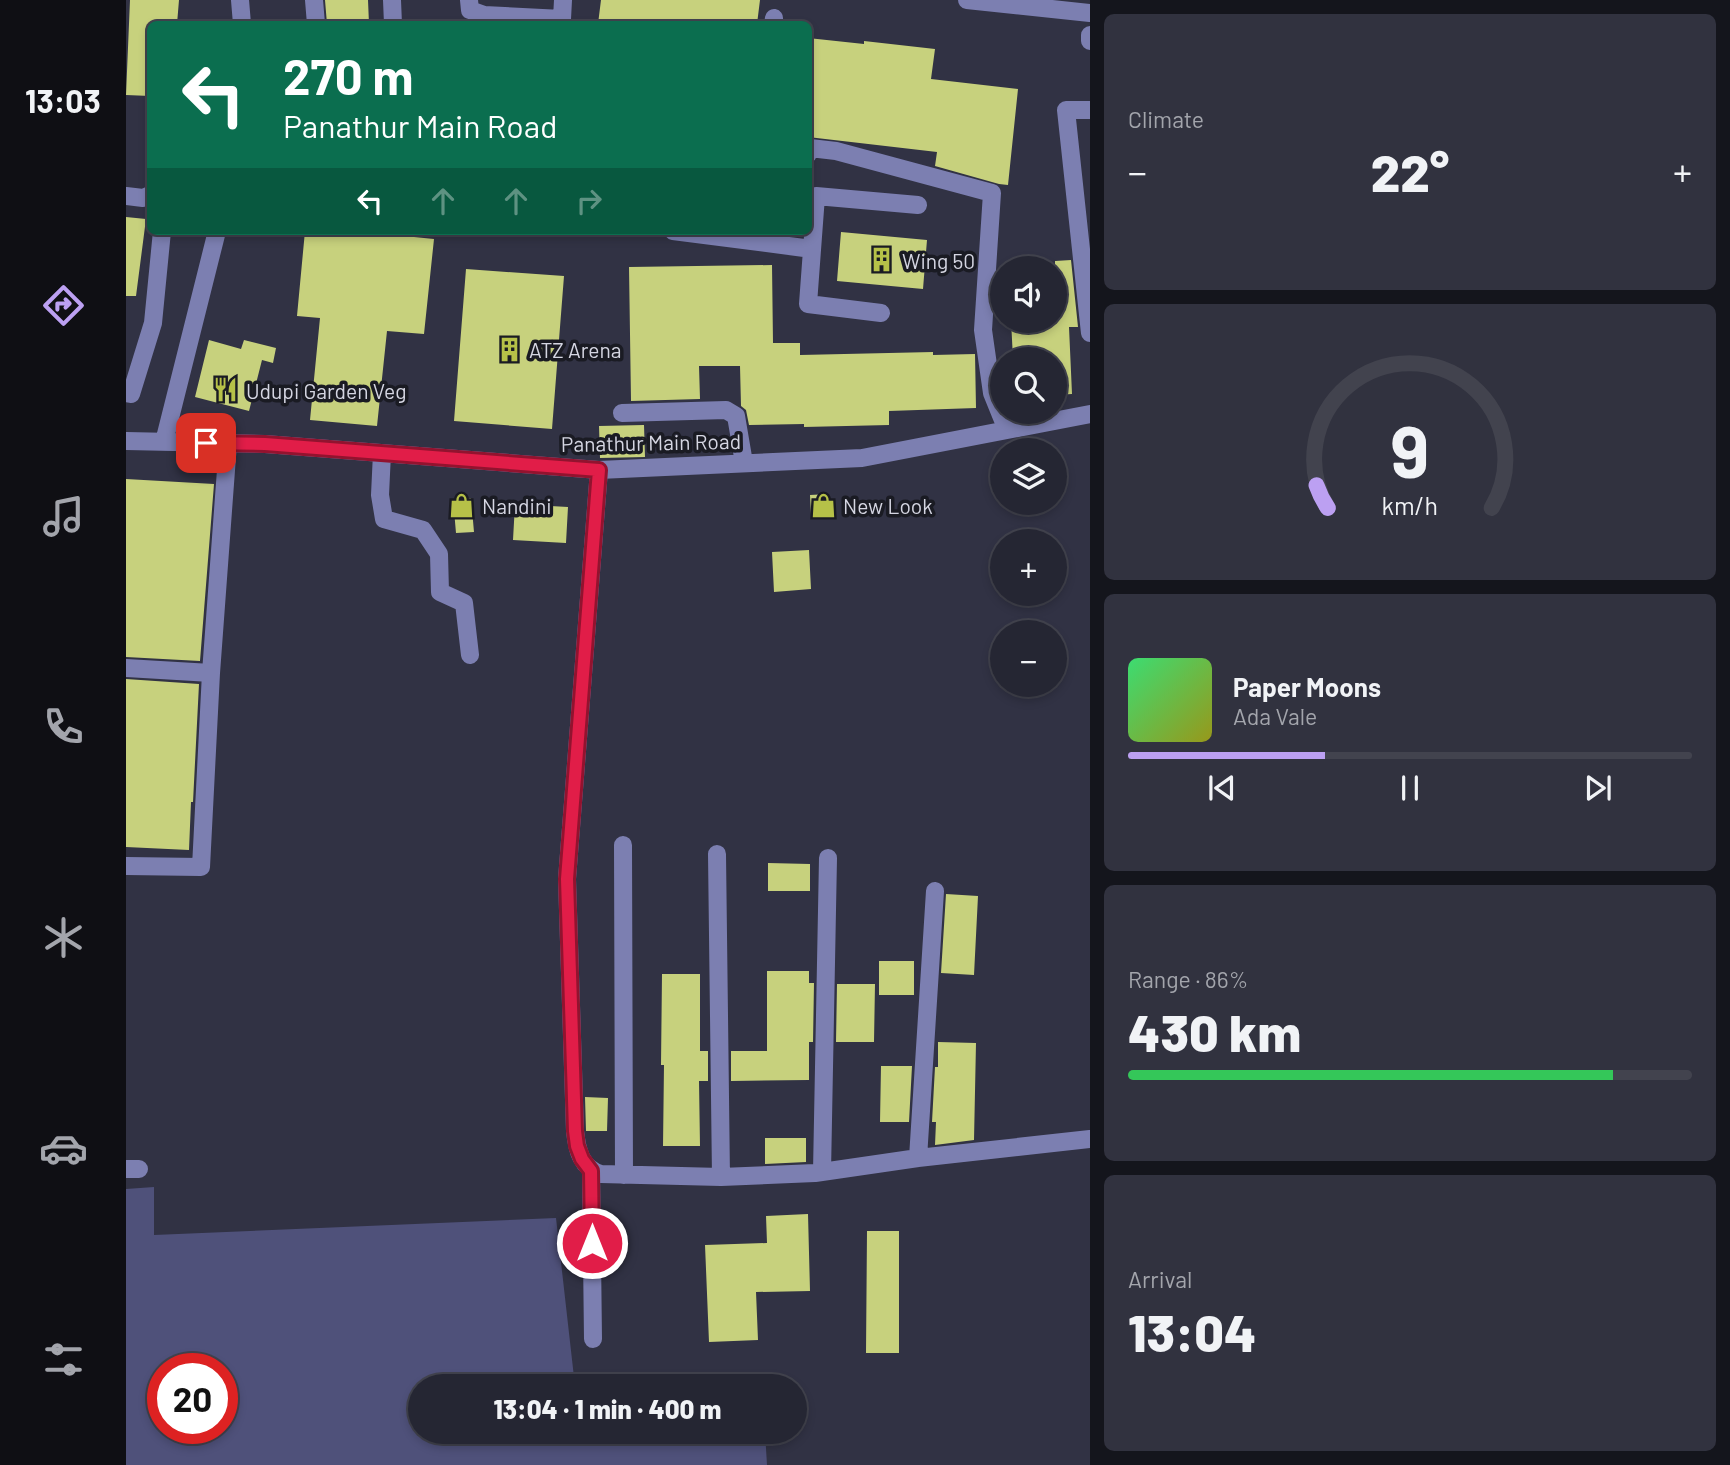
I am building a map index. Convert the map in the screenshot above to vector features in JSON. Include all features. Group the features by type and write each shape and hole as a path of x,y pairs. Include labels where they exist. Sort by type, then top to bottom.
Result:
{"street":[{"path":"240,0 242,21"},
{"path":"314,0 316,21"},
{"path":"392,0 393,21"},
{"path":"469,0 470,10 553,21"},
{"path":"562,21 563,0"},
{"path":"967,0 1090,13"},
{"path":"1090,35 1090,41"},
{"path":"1090,110 1066,110 1090,333"},
{"path":"812,148 836,151 992,193 983,330 992,393 1007,430"},
{"path":"126,196 147,196"},
{"path":"881,313 808,304 816,196 918,205"},
{"path":"126,393 131,394 153,323 162,235"},
{"path":"164,442 216,235"},
{"path":"704,235 812,249"},
{"path":"622,413 726,410 736,416 744,463"},
{"name":"Panathur Main Road","path":"126,441 265,444 599,470 862,458 1090,414"},
{"path":"126,866 201,867 211,673 228,443"},
{"path":"382,453 380,495 384,519 423,530 439,554 440,592 464,603 470,655"},
{"path":"593,1339 591,1171 582,1159 575,1131 567,879 599,470"},
{"path":"126,668 211,673"},
{"path":"623,845 624,1175"},
{"path":"717,854 720,1177"},
{"path":"822,1172 828,858"},
{"path":"918,1158 935,891"},
{"path":"591,1171 601,1174 720,1177 822,1172 918,1158 1090,1139"}],"shaded area":[{"path":"154,1187 154,1235 556,1218 574,1374 408,1374 408,1444 766,1444 767,1465 126,1465 126,1189"}],"building":[{"path":"130,0 179,0 177,21 147,21 147,96 126,95"},
{"path":"325,0 368,0 369,21 327,21"},
{"path":"601,0 760,0 757,21 598,21"},
{"path":"812,38 935,49 931,79 1018,89 1008,185 935,166 937,152 812,137"},
{"path":"126,217 146,219 136,296 126,296"},
{"name":"Wing 50","path":"841,232 927,240 923,289 837,281"},
{"path":"305,235 394,235 434,239 424,334 387,331 377,426 310,420 320,318 297,316"},
{"path":"1067,260 1071,260 1078,327 1069,327 1072,394 1067,394 1067,347 1012,347 1012,333 1067,333"},
{"path":"772,265 773,343 800,343 800,355 933,352 933,355 975,354 976,408 889,411 889,425 749,425 746,410 741,406 740,366 699,366 700,399 631,401 629,267"},
{"name":"ATZ Arena","path":"466,269 564,276 552,429 454,421"},
{"path":"209,340 241,349 244,340 276,348 273,363 262,360 249,411 195,397"},
{"path":"644,425 645,457 600,458 599,426"},
{"path":"126,479 214,484 200,661 126,657"},
{"path":"828,494 829,513 811,514 810,495"},
{"path":"471,498 474,532 456,533 453,499"},
{"path":"515,504 568,507 566,543 513,540"},
{"path":"809,550 811,589 774,592 772,552"},
{"path":"126,679 199,684 189,850 126,847"},
{"path":"768,863 810,864 810,891 768,891"},
{"path":"946,894 978,896 974,975 941,973"},
{"path":"879,961 914,961 914,995 879,995"},
{"path":"767,971 809,971 809,983 814,983 809,1080 731,1081 731,1051 767,1051"},
{"path":"662,974 700,974 700,1051 708,1051 708,1081 699,1081 700,1146 663,1146"},
{"path":"837,984 875,984 874,1042 836,1042"},
{"path":"938,1042 976,1043 974,1140 935,1145 936,1122 932,1122"},
{"path":"881,1066 912,1066 909,1122 880,1122"},
{"path":"585,1097 608,1098 607,1131 586,1131"},
{"path":"765,1138 806,1138 806,1162 765,1164"},
{"path":"808,1214 810,1291 756,1292 758,1340 709,1342 705,1245 767,1243 766,1216"},
{"path":"867,1231 899,1231 899,1353 866,1353"}],"place":[{"name":"Wing 50","path":"882,260"},
{"name":"ATZ Arena","path":"509,349"},
{"name":"Udupi Garden Veg","path":"226,390"},
{"name":"Nandini","path":"462,505"},
{"name":"New Look","path":"823,505"}],"route":[{"path":"206,443 265,444 599,470 567,879 575,1131 582,1159 591,1171 592,1243"}]}
